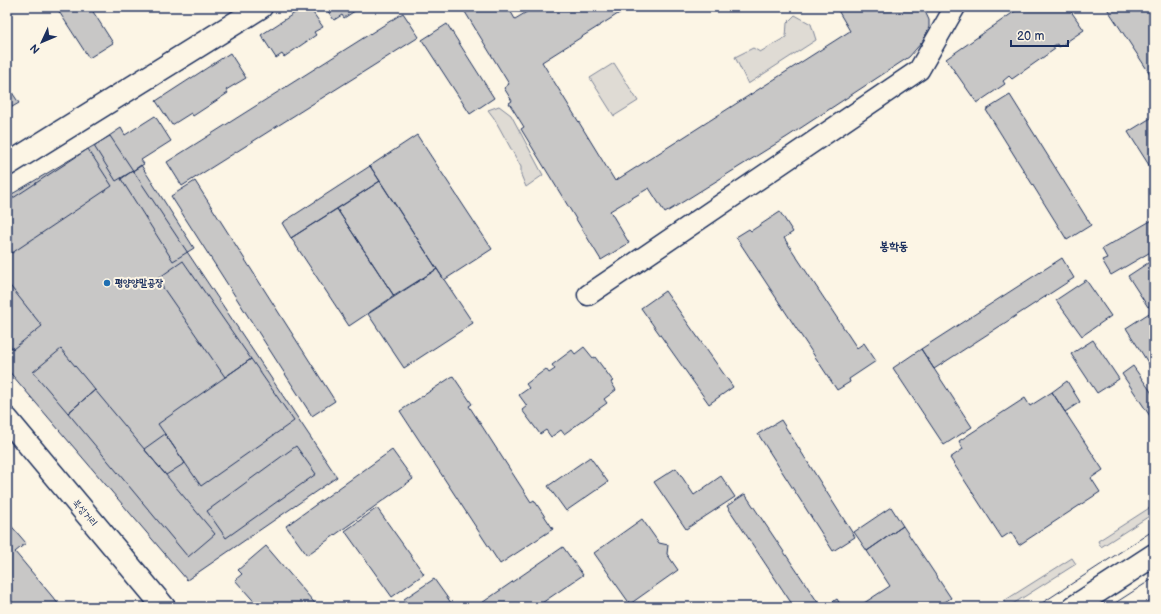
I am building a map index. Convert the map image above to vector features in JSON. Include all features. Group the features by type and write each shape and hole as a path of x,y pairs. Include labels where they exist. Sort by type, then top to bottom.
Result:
{"main road":[{"path":"7,165 261,7"},
{"name":"북성거리","path":"7,419 164,607"},
{"path":"1074,607 1154,555"}],"street":[{"path":"588,295 919,70 955,7"}],"shaded area":[{"path":"795,15 811,24 816,40 748,84 735,57 753,48 760,52 786,37 787,23"},
{"path":"614,63 638,101 614,116 590,78"},
{"path":"499,106 511,115 543,175 526,187 521,175 521,167 488,110"},
{"path":"1154,505 1154,513 1101,547 1098,541"},
{"path":"1072,558 1076,564 1008,607 1004,601"}],"building":[{"path":"56,7 90,7 113,43 89,58"},
{"path":"304,7 309,7 323,27 314,32 316,35 284,57 282,54 276,58 261,35"},
{"path":"325,7 361,7 344,18 342,15 334,20"},
{"path":"462,7 508,7 515,19 535,7 629,7 542,62 615,181 850,31 836,7 923,7 929,20 929,27 923,41 909,57 787,137 665,213 649,188 610,211 629,243 601,260 521,129 524,127 509,103 512,101 504,88 509,84"},
{"path":"1021,7 1068,7 1084,30 1059,47 1057,44 1053,46 1055,49 1012,79 1009,76 1003,81 1005,84 977,103 946,59"},
{"path":"1106,7 1154,7 1154,80"},
{"path":"403,13 419,37 182,186 167,162"},
{"path":"447,24 494,98 470,114 422,40"},
{"path":"230,53 246,78 226,90 228,93 193,116 191,113 172,125 156,101"},
{"path":"7,85 19,103 7,110"},
{"path":"1010,95 1091,225 1067,240 986,110"},
{"path":"155,116 171,141 141,160 144,164 116,181 94,146 121,128 125,135"},
{"path":"1154,116 1154,173 1128,132"},
{"path":"417,135 492,249 444,280 370,166"},
{"name":"평양양말공장","path":"110,136 337,477 187,580 7,369 7,197"},
{"path":"88,149 112,186 12,253 7,246 7,202"},
{"path":"141,165 194,248 173,261 121,179"},
{"path":"370,166 380,181 291,238 282,223"},
{"path":"195,181 335,401 312,416 171,196"},
{"path":"380,181 437,269 394,296 337,209"},
{"path":"337,209 394,296 349,326 291,238"},
{"path":"780,212 793,232 784,238 857,348 864,343 876,361 849,379 850,382 837,390 736,237 749,229 751,231"},
{"path":"1154,219 1154,250 1111,275 1102,260 1107,258 1102,249"},
{"path":"1062,258 1074,278 934,369 921,349"},
{"path":"1154,259 1154,304 1148,307 1128,276"},
{"path":"183,261 251,359 225,377 157,279"},
{"path":"437,269 473,323 404,368 368,314"},
{"path":"1086,280 1111,316 1082,336 1056,300"},
{"path":"7,282 42,326 13,349 7,342"},
{"path":"665,291 733,387 709,404 641,308"},
{"path":"1154,310 1154,372 1126,328"},
{"path":"1093,340 1119,379 1097,393 1071,354"},
{"path":"584,347 593,358 595,357 613,381 611,382 616,390 604,399 607,403 564,434 561,430 551,437 546,430 540,434 522,410 527,406 519,395 529,388 526,384 546,369 549,373 555,369 552,365 572,350 575,354"},
{"path":"61,349 95,390 68,413 33,372"},
{"path":"921,349 972,427 944,445 893,368"},
{"path":"251,359 294,421 201,486 158,424"},
{"path":"1133,366 1154,396 1154,422 1122,374"},
{"path":"453,376 472,404 469,406 531,502 534,500 553,529 500,564 400,411"},
{"path":"1067,381 1080,402 1065,412 1052,392"},
{"path":"95,390 215,534 188,557 68,413"},
{"path":"1052,392 1103,470 1091,478 1100,492 1019,545 1011,532 1002,538 950,458 963,449 959,441 1025,398 1030,406"},
{"path":"781,420 855,537 833,551 758,434"},
{"path":"165,434 185,463 166,475 144,449"},
{"path":"296,446 316,474 226,538 207,511"},
{"path":"392,450 413,479 307,555 286,526"},
{"path":"590,457 608,482 566,511 548,486"},
{"path":"676,468 694,495 721,476 735,497 686,529 654,482"},
{"path":"745,494 821,607 794,607 727,506"},
{"path":"891,507 903,526 867,551 854,532"},
{"path":"377,508 424,574 392,597 345,531"},
{"path":"642,519 659,543 668,545 667,554 678,570 630,604 594,553"},
{"path":"8,522 26,543 15,552 61,607 14,607 7,598"},
{"path":"903,526 951,598 937,607 863,607 861,605 890,586 867,551"},
{"path":"266,546 318,607 259,607 235,580 242,574 238,570"},
{"path":"563,547 583,575 536,607 476,607"},
{"path":"434,579 454,607 409,607 404,599"},
{"path":"837,599 842,607 825,607"}],"tram line":[{"path":"1036,607 1154,530"},
{"path":"1109,607 1154,578"}],"place":[{"name":"평양양말공장","path":"107,283"}],"district":[{"name":"봉학동","path":"894,246"}]}
